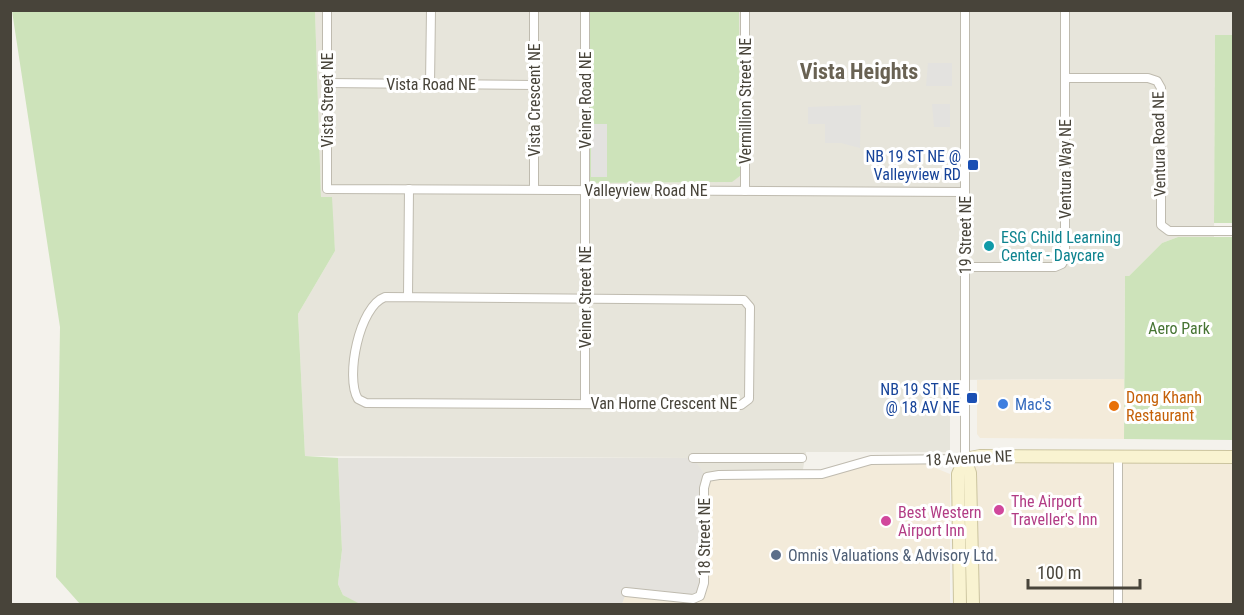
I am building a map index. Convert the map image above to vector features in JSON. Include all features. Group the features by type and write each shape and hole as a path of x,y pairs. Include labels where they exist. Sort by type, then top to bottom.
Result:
{"street":[{"name":"Vista Street NE","path":"327,10 327,189"},
{"path":"430,84 431,10"},
{"name":"Vista Crescent NE","path":"534,10 534,189"},
{"name":"Veiner Road NE","path":"585,10 586,190"},
{"name":"Vermillion Street NE","path":"745,10 745,190"},
{"name":"19 Street NE","path":"966,10 965,459 970,473 973,604"},
{"name":"Ventura Way NE","path":"965,267 1055,267 1062,264 1065,256 1065,10"},
{"name":"Ventura Road NE","path":"1065,78 1148,78 1157,81 1161,88 1161,225 1169,231 1233,231"},
{"name":"Vista Road NE","path":"327,83 534,85"},
{"name":"Valleyview Road NE","path":"327,189 965,192"},
{"path":"408,297 409,189"},
{"name":"Veiner Street NE","path":"585,404 586,190"},
{"name":"Van Horne Crescent NE","path":"408,297 744,300 750,308 749,399 741,405 362,401 355,391 356,349 361,326 379,299 408,297"},
{"name":"18 Avenue NE","path":"707,477 822,474 871,460 965,459 980,456 1233,457"},
{"path":"1118,456 1118,604"},
{"path":"693,458 802,458"},
{"name":"19 Street NE","path":"960,604 958,474 965,459"},
{"name":"18 Street NE","path":"626,592 693,599 700,596 704,584 704,488 707,477"}],"shaded area":[{"path":"315,11 590,11 590,183 731,182 740,176 739,11 1233,11 1233,35 1215,36 1214,237 1178,237 1162,243 1129,276 1125,276 1124,379 950,380 950,450 947,452 806,452 802,475 707,477 692,458 305,456 298,314 335,251 331,197 321,198"},
{"path":"928,63 952,63 952,86 926,86"},
{"path":"932,104 950,104 950,127 934,127"},
{"path":"861,105 860,148 841,143 825,143 825,124 808,124 808,107"},
{"path":"591,124 607,124 607,177 591,177"},
{"path":"1124,379 1124,439 980,438 977,434 977,380"},
{"path":"1233,457 1233,604 973,604 965,459"},
{"path":"338,458 693,458 707,477 700,596 626,593 622,604 357,603 343,595 338,584 342,550"},
{"path":"871,460 916,460 950,474 950,604 622,604 626,592 707,477 802,475"}],"green space":[{"path":"12,11 315,11 321,197 332,197 335,251 298,314 305,456 338,458 342,550 338,584 343,595 360,604 80,604 56,577 60,327"},
{"path":"590,11 739,11 740,176 732,182 589,183"},
{"path":"1215,35 1233,35 1233,223 1214,223"},
{"name":"Aero Park","path":"1178,237 1233,237 1233,440 1124,439 1125,276 1129,276 1162,243"}],"place":[{"name":"NB 19 ST NE @ Valleyview RD","path":"973,165"},
{"name":"ESG Child Learning Center - Daycare","path":"989,246"},
{"name":"NB 19 ST NE @ 18 AV NE","path":"972,398"},
{"name":"Mac's","path":"1003,404"},
{"name":"Dong Khanh Restaurant","path":"1114,406"},
{"name":"The Airport Traveller's Inn","path":"999,510"},
{"name":"Best Western Airport Inn","path":"886,521"},
{"name":"Omnis Valuations & Advisory Ltd.","path":"776,555"}],"district":[{"name":"Vista Heights","path":"859,71"}]}
